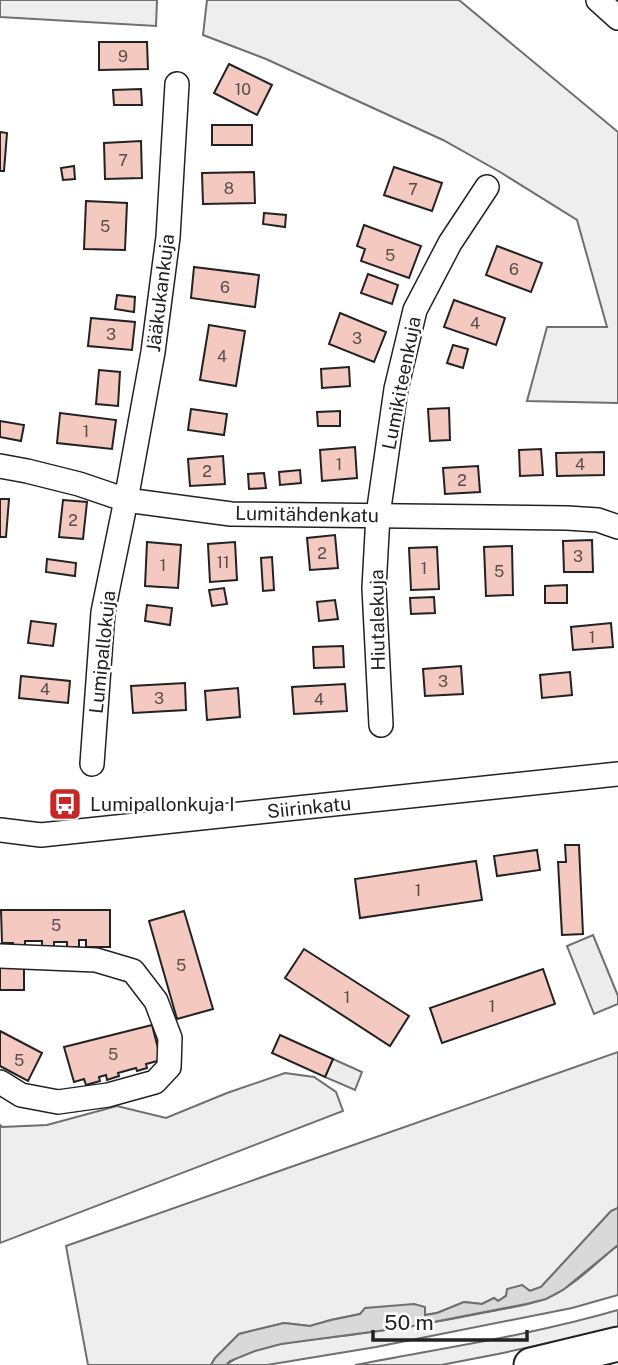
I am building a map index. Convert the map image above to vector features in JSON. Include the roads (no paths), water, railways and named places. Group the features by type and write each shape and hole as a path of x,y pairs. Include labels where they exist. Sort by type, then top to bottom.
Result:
{"highway":[{"path":"531,1365 618,1344"}],"street":[{"path":"598,0 618,18"},
{"name":"Jääkukankuja","path":"126,500 153,352 168,237 177,84"},
{"name":"Lumikiteenkuja","path":"378,515 396,389 415,310 450,243 487,187"},
{"name":"Lumitähdenkatu","path":"0,466 79,484 126,500 231,514 598,520 618,527"},
{"name":"Lumipallokuja","path":"92,764 103,612 126,500"},
{"name":"Hiutalekuja","path":"378,515 374,589 381,725"},
{"name":"Siirinkatu","path":"0,830 41,835 618,774"},
{"path":"0,956 96,960 132,971 156,1001 170,1038 169,1067 155,1083 108,1095 58,1102 21,1095 0,1082"}],"place":[{"name":"Lumipallonkuja I","path":"65,804"}]}
